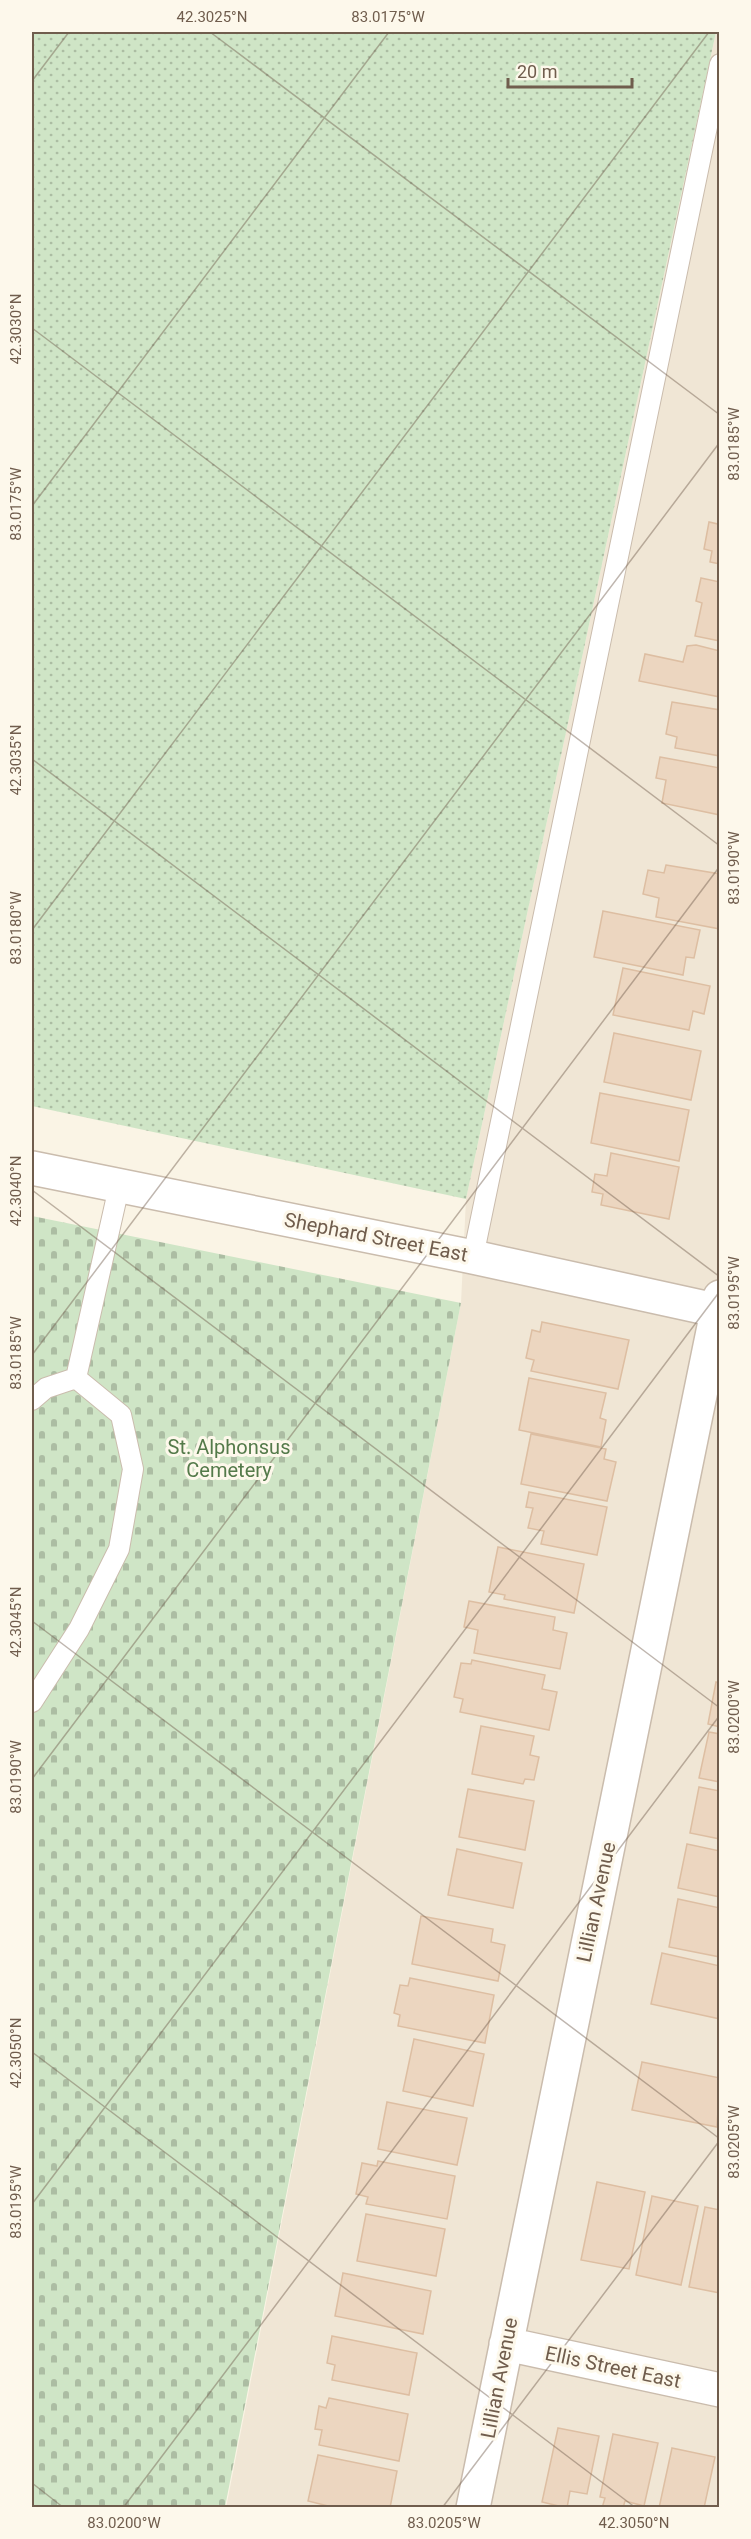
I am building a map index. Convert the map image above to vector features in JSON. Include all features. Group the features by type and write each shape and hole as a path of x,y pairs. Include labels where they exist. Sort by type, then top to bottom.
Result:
{"street":[{"name":"Shephard Street East","path":"32,1168 719,1306"},
{"name":"Lillian Avenue","path":"473,2508 719,1306"},
{"name":"Ellis Street East","path":"506,2344 720,2390"}],"lane":[{"path":"473,1257 720,64"},
{"path":"76,1378 119,1186"},
{"path":"32,1400 46,1389 76,1378"},
{"path":"32,1702 79,1629 119,1549 133,1469 122,1414 76,1378"}],"shaded area":[{"path":"716,32 719,32 719,2507 226,2508 461,1303 466,1199"}],"green space":[{"path":"32,32 716,32 466,1199 32,1106"},
{"name":"St. Alphonsus Cemetery","path":"32,1216 461,1303 225,2507 32,2507"}],"building":[{"path":"720,515 720,564 710,562 712,551 704,549 709,522 718,524"},
{"path":"701,578 720,582 720,641 695,636 702,603 696,601"},
{"path":"696,645 720,651 720,697 639,681 645,654 683,662 687,646"},
{"path":"672,702 720,710 720,756 675,748 677,737 666,734"},
{"path":"660,757 720,768 720,815 662,803 666,780 656,778"},
{"path":"666,865 720,874 720,929 656,917 659,898 643,894 648,870 664,873"},
{"path":"603,911 700,930 694,958 686,957 683,975 594,957"},
{"path":"623,968 710,986 704,1014 693,1011 689,1030 613,1015"},
{"path":"614,1033 701,1051 691,1100 604,1082"},
{"path":"600,1093 689,1110 679,1161 591,1143"},
{"path":"611,1153 679,1167 669,1219 601,1205 603,1194 592,1192 595,1174 607,1176"},
{"path":"542,1322 629,1340 618,1389 531,1371 534,1360 526,1358 532,1330 540,1332"},
{"path":"529,1378 606,1393 600,1418 606,1420 601,1447 519,1430"},
{"path":"531,1434 606,1449 604,1459 616,1462 607,1501 521,1484"},
{"path":"529,1492 607,1507 597,1555 541,1544 544,1531 528,1528 533,1508 526,1507"},
{"path":"498,1547 584,1564 574,1613 504,1599 505,1595 489,1592"},
{"path":"469,1601 555,1617 553,1630 567,1633 560,1669 474,1653 478,1630 464,1627"},
{"path":"472,1660 545,1675 542,1689 557,1692 549,1730 460,1712 463,1699 454,1697 461,1663 471,1664"},
{"path":"716,1682 720,1683 720,1727 708,1724"},
{"path":"481,1726 534,1736 530,1755 539,1757 534,1780 525,1779 523,1784 472,1774"},
{"path":"709,1732 720,1734 720,1782 699,1778"},
{"path":"699,1787 720,1791 720,1839 690,1833"},
{"path":"468,1789 534,1801 525,1850 459,1837"},
{"path":"687,1844 720,1851 720,1897 678,1888"},
{"path":"457,1849 522,1863 513,1908 448,1895"},
{"path":"678,1899 720,1908 720,1957 669,1947"},
{"path":"421,1916 493,1929 491,1942 505,1945 498,1981 412,1964"},
{"path":"662,1953 720,1966 720,2019 651,2004"},
{"path":"410,1978 494,1995 485,2043 398,2026 400,2015 394,2013 400,1985 408,1986"},
{"path":"414,2039 484,2054 473,2106 403,2091"},
{"path":"642,2062 720,2078 717,2127 632,2110"},
{"path":"387,2102 467,2118 457,2165 378,2149"},
{"path":"378,2161 455,2176 447,2219 366,2204 368,2197 356,2194 362,2163 377,2166"},
{"path":"597,2182 645,2192 629,2269 581,2260"},
{"path":"652,2196 698,2206 681,2285 636,2275"},
{"path":"705,2207 720,2210 720,2293 689,2287"},
{"path":"366,2214 445,2229 436,2276 357,2261"},
{"path":"343,2273 431,2291 423,2334 335,2316"},
{"path":"332,2336 417,2353 409,2395 332,2380 335,2365 327,2363"},
{"path":"329,2398 408,2414 399,2461 319,2445 322,2430 315,2429 319,2406 326,2408"},
{"path":"558,2428 599,2436 587,2494 570,2491 567,2508 542,2502"},
{"path":"613,2434 658,2443 644,2506 625,2501 623,2508 602,2508 605,2498 600,2497"},
{"path":"672,2448 715,2457 704,2508 659,2508"},
{"path":"318,2455 397,2471 390,2508 336,2508 308,2501"}]}
